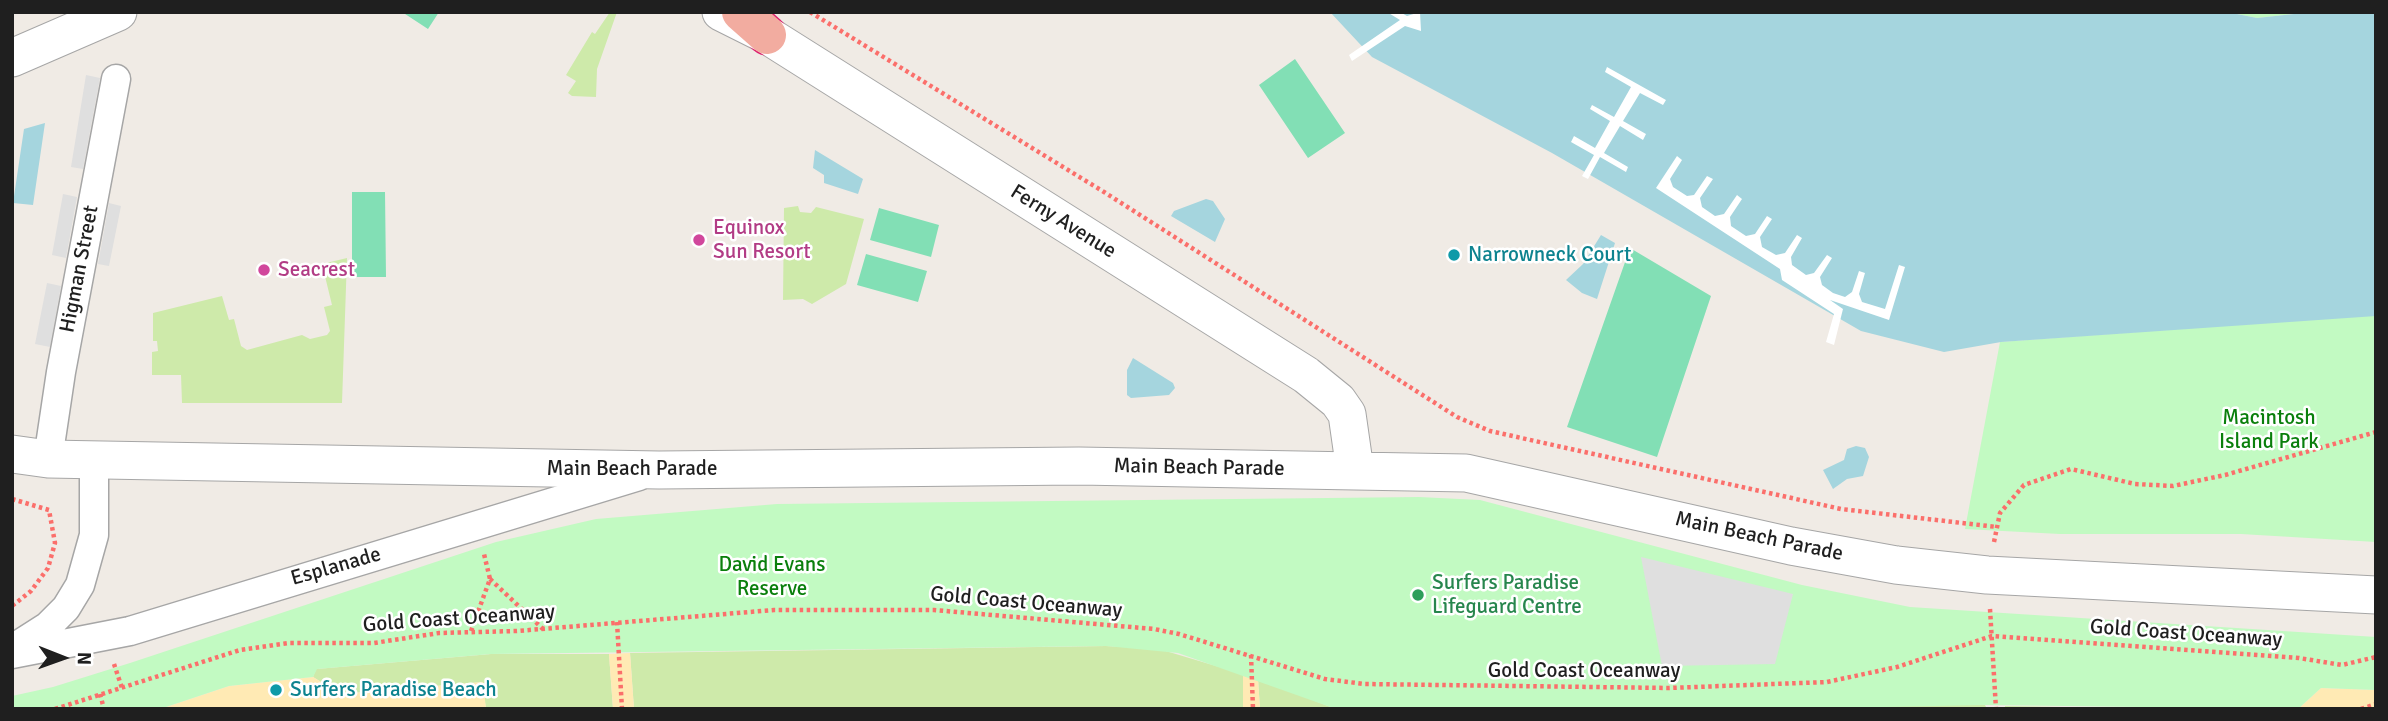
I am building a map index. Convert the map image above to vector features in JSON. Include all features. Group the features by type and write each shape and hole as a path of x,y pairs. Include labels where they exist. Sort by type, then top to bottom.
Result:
{"street":[{"path":"12,58 118,12"},
{"name":"Ferny Avenue","path":"721,12 754,23 1306,375 1339,401 1347,414 1355,470"},
{"name":"Higman Street","path":"48,459 61,372 116,79"},
{"name":"Main Beach Parade","path":"12,454 48,459 659,470 1079,466 1466,473 1791,546 1896,565 1987,575 2376,595"},
{"name":"Esplanade","path":"12,652 48,626 66,608 80,584 94,535 93,460"},
{"name":"Esplanade","path":"12,652 74,645 130,631 659,470"}],"path":[{"path":"810,12 1104,192 1457,417 1490,430 1841,509 1997,527"},
{"path":"1996,709 1987,575 2000,513 2024,485 2070,469 2135,484 2173,486 2225,475 2376,432"},
{"path":"12,499 49,510 55,543 48,568 31,591 12,606"},
{"path":"481,543 490,579 543,629"},
{"path":"471,631 490,579"},
{"name":"Gold Coast Oceanway","path":"55,709 240,650 265,646 289,643 374,643 471,631 543,629 774,610 934,610 1154,629 1325,678 1364,684 1754,687 1847,678 1897,667 1993,636 2299,658 2342,665 2376,657"},
{"path":"618,622 622,709"},
{"path":"1251,655 1253,709"},
{"path":"100,694 104,709"},
{"path":"2361,709 2376,704"}],"green space":[{"path":"402,12 439,12 428,29"},
{"path":"610,12 617,12 597,69 596,97 572,96 568,93 576,81 566,75 592,32 595,34"},
{"path":"2227,12 2312,12 2257,18"},
{"path":"1295,59 1345,133 1308,158 1259,85"},
{"path":"352,192 385,192 386,277 352,277"},
{"path":"798,206 800,212 811,213 816,207 864,219 846,284 812,304 803,299 783,300 784,208"},
{"path":"879,208 939,225 931,257 870,240"},
{"path":"1630,248 1711,296 1657,457 1567,427"},
{"path":"866,254 927,271 918,302 857,285"},
{"path":"347,258 342,403 182,403 181,375 152,375 152,352 158,351 157,341 153,341 153,313 222,296 229,320 234,319 241,346 247,350 302,335 310,339 327,335 330,331 324,307 332,305 322,264"},
{"name":"Macintosh Island Park","path":"2376,316 2376,542 2241,534 2060,534 1965,529 2000,342"},
{"name":"David Evans Reserve","path":"1419,497 1480,500 1802,585 1910,607 2376,637 2376,690 2321,688 2298,709 1985,705 1779,709 1336,709 1178,653 1106,646 491,654 317,669 313,677 229,686 160,709 12,709 12,696 53,687 130,663 496,542 596,519 777,504"},
{"path":"1106,646 1159,649 1243,674 1243,709 634,709 630,653"},
{"path":"491,654 609,654 613,709 486,709 482,682 341,694 313,677 316,669"},
{"path":"1258,679 1336,709 1260,709"},
{"path":"1854,705 1985,705 1987,709 1782,709"},
{"path":"2005,706 2125,708 2165,709 2005,709"}],"sand":[{"path":"630,653 634,709 613,709 609,654"},
{"path":"1243,674 1258,679 1260,709 1243,709"},
{"name":"Surfers Paradise Beach","path":"313,677 341,694 483,682 486,709 160,709 229,686"},
{"path":"2321,688 2376,690 2376,709 2298,709"}],"shaded area":[{"path":"86,75 100,78 83,169 71,167"},
{"path":"63,194 77,197 66,258 52,255"},
{"path":"109,203 121,206 109,266 98,264"},
{"path":"47,283 61,286 50,347 35,344"},
{"path":"1641,557 1793,594 1775,664 1662,666"}],"water":[{"path":"1330,12 2227,12 2257,18 2312,12 2376,12 2376,316 2001,342 1944,352 1861,331 1552,153 1372,57"},
{"path":"45,123 33,205 13,203 24,129"},
{"path":"815,150 863,179 858,194 824,183 824,175 813,168"},
{"path":"1206,199 1213,201 1225,219 1215,242 1171,216 1174,211"},
{"path":"1601,235 1615,243 1597,299 1582,293 1566,280 1583,264"},
{"path":"1133,358 1173,383 1175,388 1169,395 1131,398 1127,395 1127,370"},
{"path":"1856,446 1865,448 1869,457 1863,476 1847,479 1833,489 1823,470 1844,460 1847,449"}],"pier":[{"path":"1387,12 1400,12 1407,16 1420,12 1421,31 1405,26 1352,61 1349,55 1400,20"},
{"path":"1607,67 1666,100 1663,105 1640,93 1623,121 1646,134 1643,140 1620,126 1604,153 1628,167 1626,172 1600,157 1588,179 1582,176 1594,155 1571,142 1574,136 1595,148 1610,121 1590,109 1592,105 1614,117 1631,87 1605,72"},
{"path":"1677,156 1682,160 1670,179 1673,187 1687,196 1694,195 1707,176 1713,179 1700,198 1702,207 1715,216 1724,214 1737,195 1742,199 1730,217 1731,226 1746,236 1755,234 1767,216 1772,219 1760,237 1762,247 1776,255 1785,253 1797,235 1802,238 1791,257 1792,265 1806,275 1814,273 1827,255 1832,258 1820,277 1822,285 1833,293 1845,297 1852,292 1859,271 1865,273 1859,294 1862,302 1885,309 1899,265 1905,267 1889,320 1830,300 1843,309 1834,345 1826,342 1834,314 1782,280 1780,269 1656,188"}],"place":[{"name":"Equinox Sun Resort","path":"699,240"},
{"name":"Narrowneck Court","path":"1454,255"},
{"name":"Seacrest","path":"264,270"},
{"name":"Surfers Paradise Lifeguard Centre","path":"1418,595"},
{"name":"Surfers Paradise Beach","path":"276,690"}]}
